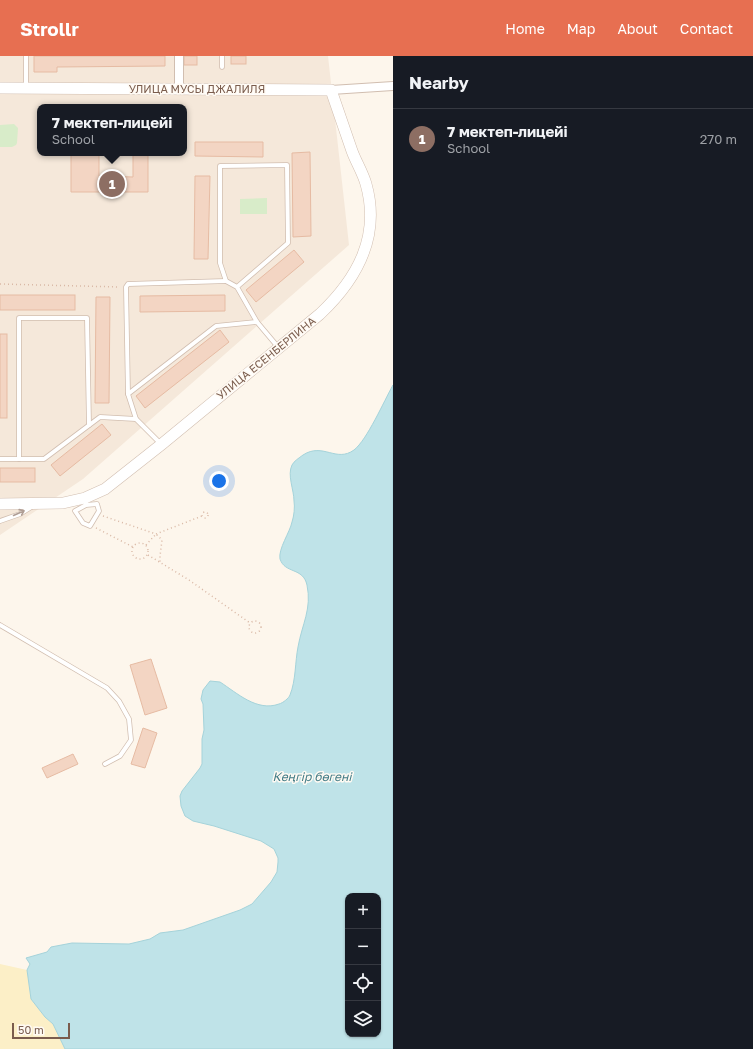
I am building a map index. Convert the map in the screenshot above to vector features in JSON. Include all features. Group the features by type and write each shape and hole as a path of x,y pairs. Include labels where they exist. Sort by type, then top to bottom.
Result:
{"street":[{"path":"179,56 179,89"},
{"name":"УЛИЦА МУСЫ ДЖАЛИЛЯ","path":"0,88 331,90 393,86"},
{"name":"УЛИЦА ЕСЕНБЕРЛИНА","path":"0,504 85,502 105,489 162,444 335,300 358,267 366,246 370,225 370,202 366,184 352,152 331,90"}],"lane":[{"path":"26,56 26,89"},
{"path":"222,56 222,67"},
{"path":"226,281 220,262 220,166 287,165 288,243 237,287"},
{"path":"162,444 136,419 128,394 126,287 128,284 226,281 237,287 257,322 278,347"},
{"path":"19,459 19,318 87,318 89,425"},
{"path":"128,394 216,326 257,322"},
{"path":"0,459 44,459 100,418 136,419"},
{"path":"85,502 96,504 99,511 97,514 90,526 83,523 75,511 85,502"},
{"path":"0,520 20,514 37,504"},
{"path":"0,626 106,688 119,701 129,719 131,740 120,756 104,764"}],"path":[{"path":"0,284 126,287"},
{"path":"97,514 156,534 162,540 160,563"},
{"path":"146,545 156,534 202,516"},
{"path":"90,526 133,547"},
{"path":"146,545 138,543 133,547 132,554 135,558 144,559 148,555"},
{"path":"146,545 148,555"},
{"path":"148,555 188,580 250,623"},
{"path":"258,621 261,626 261,630 257,633 251,632 249,629 250,623 258,621"}],"shaded area":[{"path":"0,56 328,56 349,245 83,479 0,535"}],"green space":[{"path":"14,124 18,128 16,145 12,147 0,147 0,125"},
{"path":"267,198 267,214 240,214 240,199"}],"sand":[{"path":"0,964 27,970 31,999 45,1017 53,1024 65,1049 0,1049"}],"water":[{"name":"Кеңгір бөгені","path":"393,385 393,1049 65,1049 53,1024 45,1017 31,999 27,970 30,964 26,958 47,952 51,947 72,943 129,944 150,939 160,933 183,930 240,910 252,904 271,882 277,872 278,858 274,849 261,841 193,821 185,816 181,806 180,796 202,764 202,739 204,730 203,704 201,699 203,690 210,681 220,682 240,696 255,703 271,706 286,700 292,689 298,647 306,616 308,594 307,585 302,575 286,567 282,564 280,559 282,546 291,526 294,512 294,497 290,478 292,465 303,455 310,452 323,451 341,454 354,450 370,429"}],"building":[{"path":"34,56 165,56 165,66 57,67 57,72 34,72"},
{"path":"184,56 197,56 197,65 184,65"},
{"path":"231,56 246,56 246,64 231,64"},
{"path":"195,142 263,142 263,157 195,156"},
{"path":"310,152 311,236 293,237 292,153"},
{"path":"71,156 99,156 99,176 133,177 133,156 148,156 148,192 71,192"},
{"path":"195,176 210,176 208,259 194,259"},
{"path":"294,250 304,262 256,302 246,290"},
{"path":"0,295 75,295 75,310 0,310"},
{"path":"225,295 225,311 140,312 140,296"},
{"path":"96,297 110,297 109,403 95,403"},
{"path":"220,330 229,342 145,408 136,396"},
{"path":"0,334 7,334 7,418 0,418"},
{"path":"102,424 111,435 60,476 51,465"},
{"path":"0,468 35,468 35,482 0,482"},
{"path":"151,659 167,708 145,715 130,665"},
{"path":"143,728 157,733 145,768 131,764"},
{"path":"73,754 78,764 47,778 42,768"}],"place":[{"name":"7 мектеп-лицейі","path":"112,184"}]}
